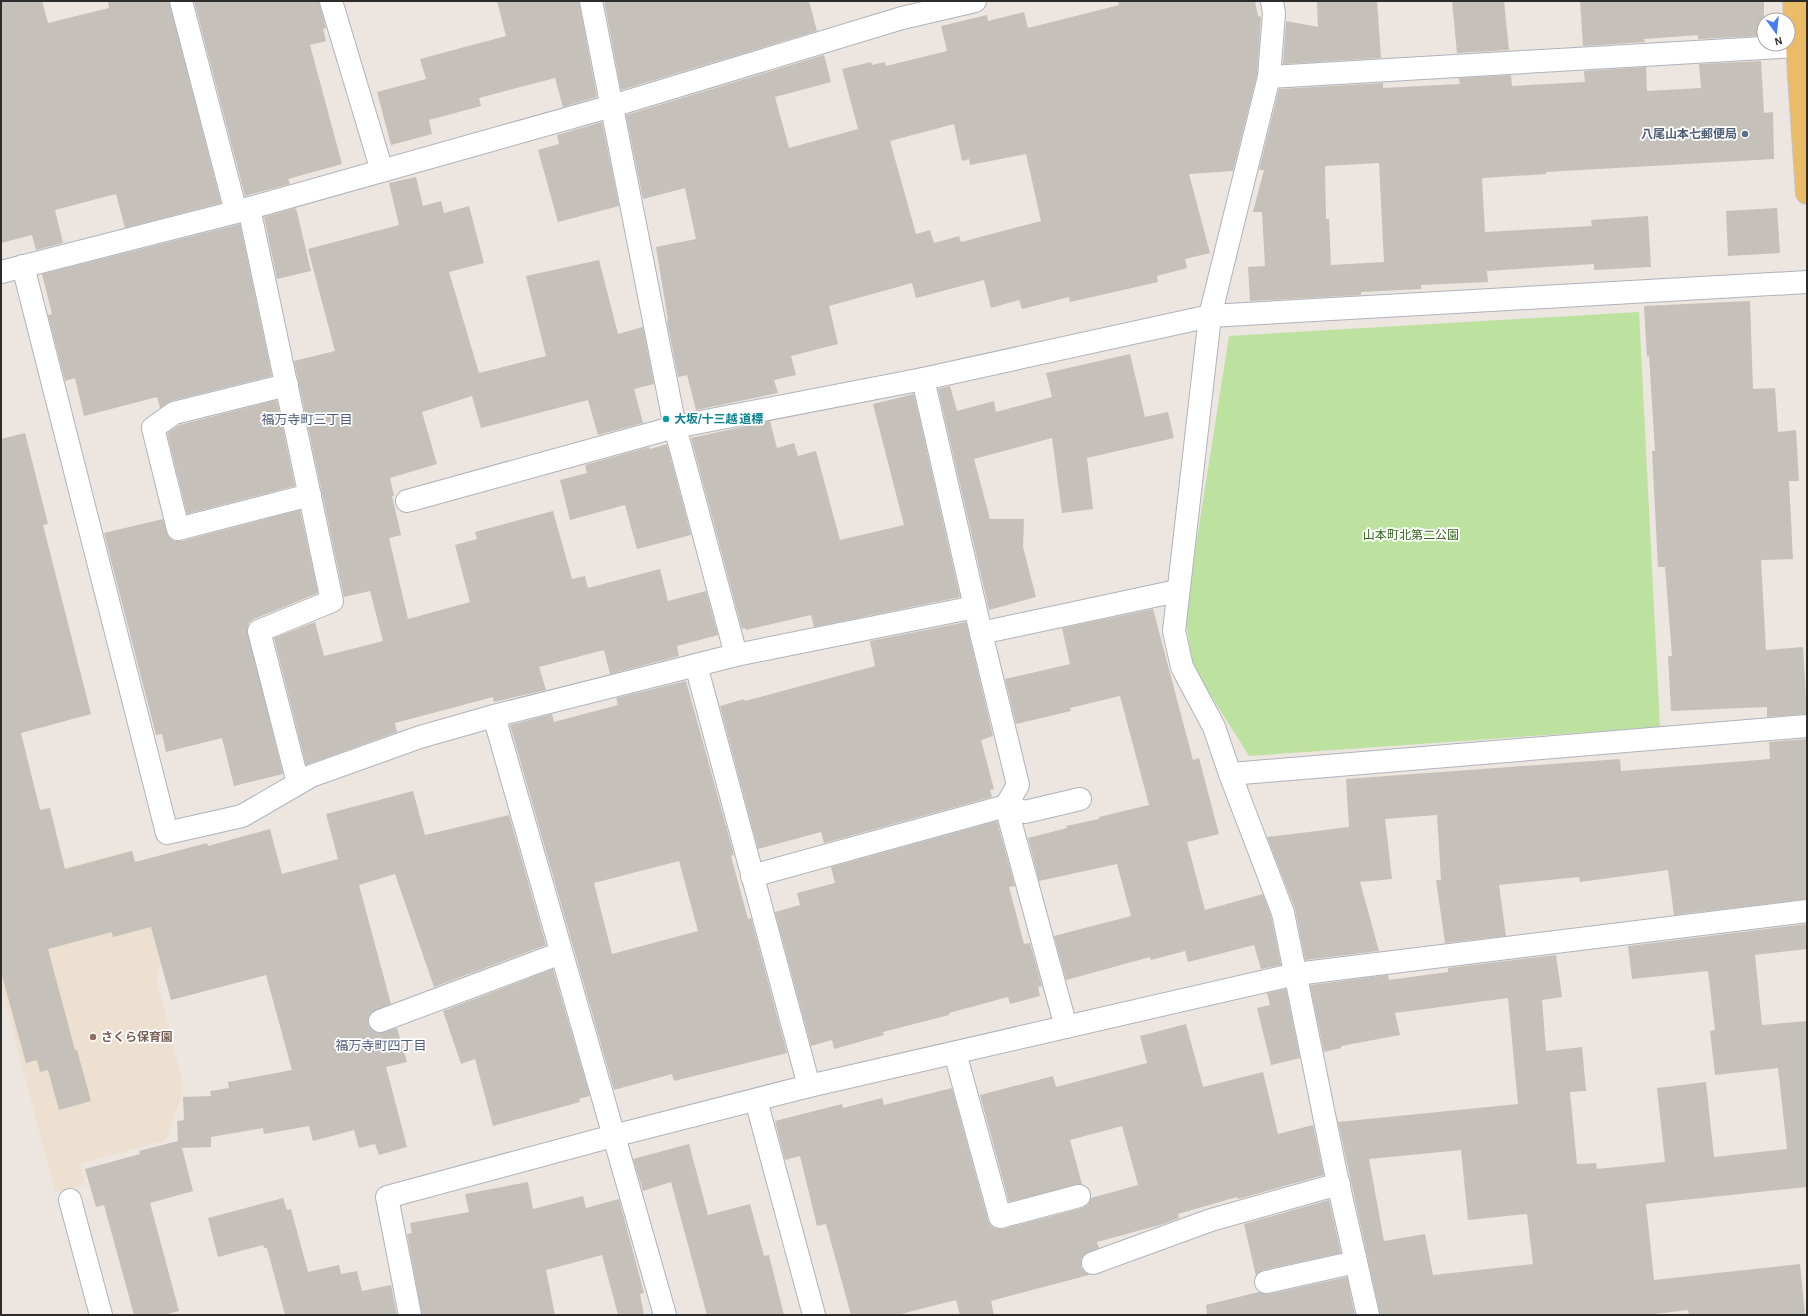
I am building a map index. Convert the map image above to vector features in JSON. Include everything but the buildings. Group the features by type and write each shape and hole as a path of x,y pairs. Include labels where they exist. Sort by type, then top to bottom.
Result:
{"main road":[{"path":"1794,1 1794,12"},
{"path":"1796,46 1805,138 1807,193"}],"street":[{"path":"181,1 243,210 287,385 332,601 260,630 298,783"},
{"path":"331,1 382,171"},
{"path":"591,1 675,427 736,655"},
{"path":"1,272 243,210 612,106 902,18 975,1"},
{"path":"1272,1 1274,13 1268,77 1210,316 1177,591 1174,631 1182,667 1214,727 1230,774 1283,913 1338,1184 1368,1315"},
{"path":"1268,77 1756,48"},
{"path":"23,266 167,833 242,816 311,776 420,737 494,716 736,655 976,607"},
{"path":"408,501 675,427 923,379 1210,316 1807,282"},
{"path":"923,379 981,633 1018,785 1006,806 1066,1027"},
{"path":"287,385 174,414 153,428 178,528 310,495"},
{"path":"981,633 1177,591"},
{"path":"696,665 810,1086"},
{"path":"494,716 612,1136 665,1315"},
{"path":"1230,774 1807,726"},
{"path":"752,876 1006,806 1025,812 1080,799"},
{"path":"410,1315 387,1197 612,1136 810,1086 1296,974 1807,911"},
{"path":"380,1020 561,953"},
{"path":"955,1053 1000,1217 1079,1196"},
{"path":"756,1100 814,1315"},
{"path":"1093,1263 1211,1220 1338,1184"},
{"path":"70,1200 101,1315"},
{"path":"1266,1282 1356,1262"}],"shaded area":[{"name":"さくら保育園","path":"133,850 162,964 156,976 184,1089 166,1140 80,1164 86,1185 55,1192 1,985 1,884"}],"green space":[{"name":"山本町北第二公園","path":"1639,312 1660,727 1249,756 1193,667 1185,615 1229,336"}],"place":[{"name":"八尾山本七郵便局","path":"1745,134"},
{"name":"大坂/十三越 道標","path":"666,419"},
{"name":"さくら保育園","path":"93,1037"}],"district":[{"name":"福万寺町三丁目","path":"307,420"},
{"name":"福万寺町四丁目","path":"381,1046"}]}
